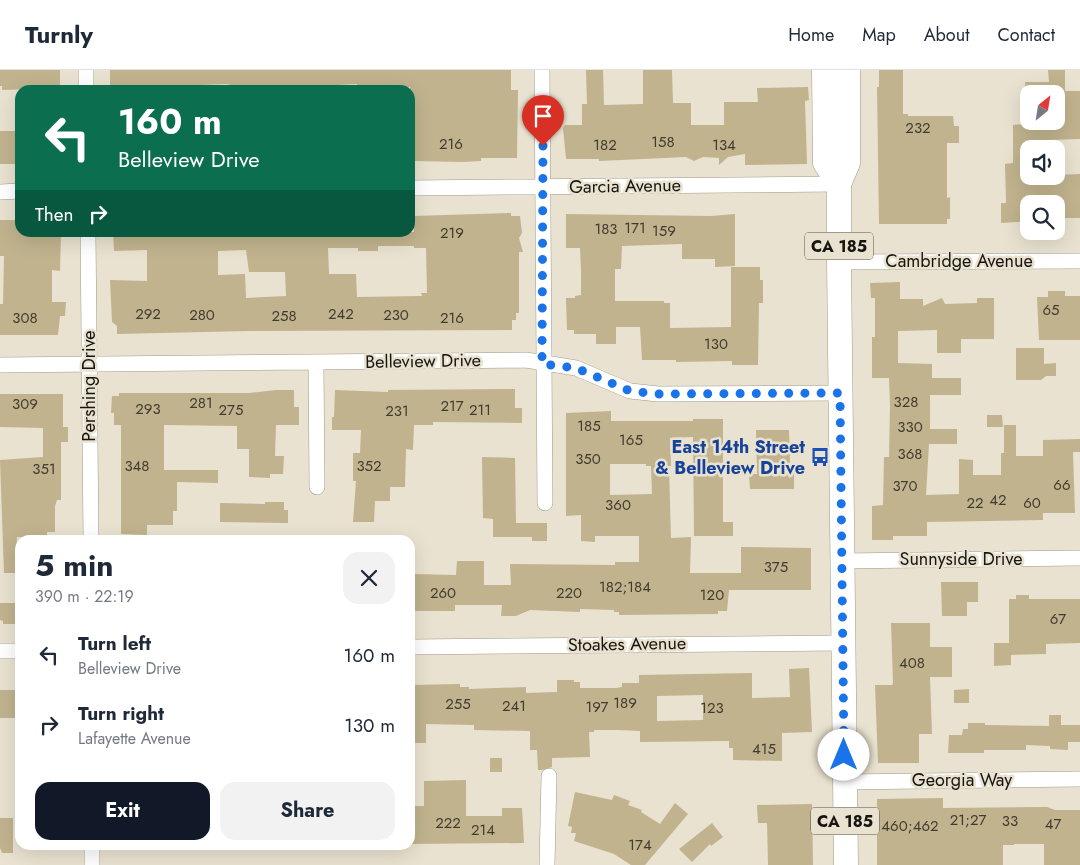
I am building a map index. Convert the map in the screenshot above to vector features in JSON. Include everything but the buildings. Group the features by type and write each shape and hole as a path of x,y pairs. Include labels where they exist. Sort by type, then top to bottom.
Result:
{"main road":[{"path":"824,70 825,163 839,184"},
{"name":"CA 185","path":"846,865 839,184 848,163 848,70"}],"street":[{"path":"86,70 86,85"},
{"path":"542,70 542,364 545,503"},
{"name":"Garcia Avenue","path":"415,188 839,184"},
{"path":"0,192 15,191"},
{"name":"Pershing Drive","path":"88,237 91,535"},
{"name":"Cambridge Avenue","path":"839,262 1080,261"},
{"name":"Belleview Drive","path":"0,365 526,360 576,368 630,391 658,394 840,393"},
{"path":"316,362 317,487"},
{"name":"Sunnyside Drive","path":"842,561 1080,558"},
{"name":"Stoakes Avenue","path":"415,647 843,643"},
{"path":"0,651 15,651"},
{"path":"547,865 549,776"},
{"name":"Georgia Way","path":"844,782 1080,779"},
{"path":"92,850 92,865"}],"place":[{"name":"East 14th Street & Belleview Drive","path":"820,457"}],"route":[{"path":"543,146 542,364 559,364 576,368 630,391 658,394 840,393 844,755"}]}
